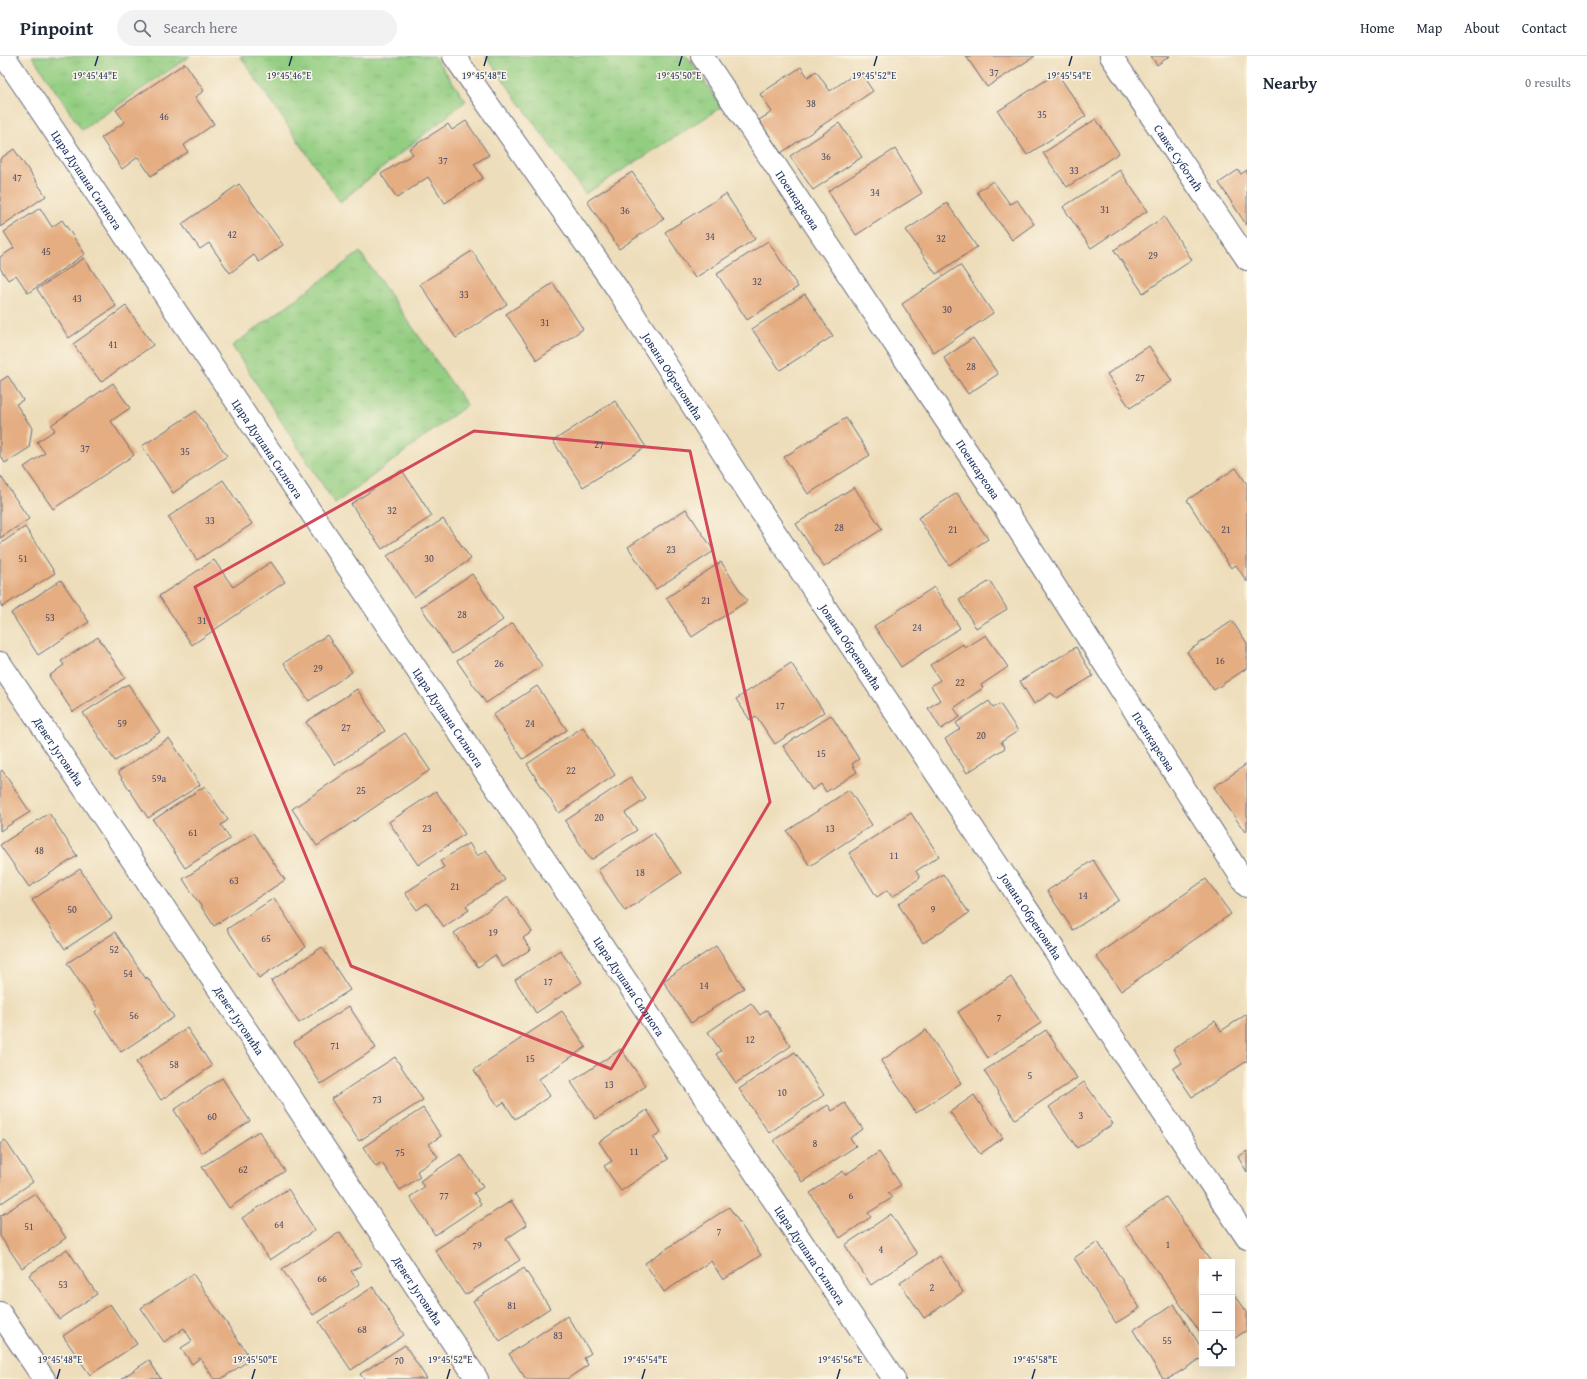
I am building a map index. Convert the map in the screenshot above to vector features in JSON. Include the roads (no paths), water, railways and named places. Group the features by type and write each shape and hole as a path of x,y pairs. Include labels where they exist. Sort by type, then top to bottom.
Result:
{"street":[{"name":"Цара Душана Силнога","path":"4,56 894,1379"},
{"name":"Јована Обреновића","path":"454,56 616,287 754,501 1247,1238"},
{"name":"Поенкареова","path":"702,56 1004,507 1247,886"},
{"name":"Савке Суботић","path":"1111,56 1247,259"},
{"name":"Девет Југовића","path":"0,663 251,1037 476,1379"},
{"path":"0,1313 44,1379"}]}
